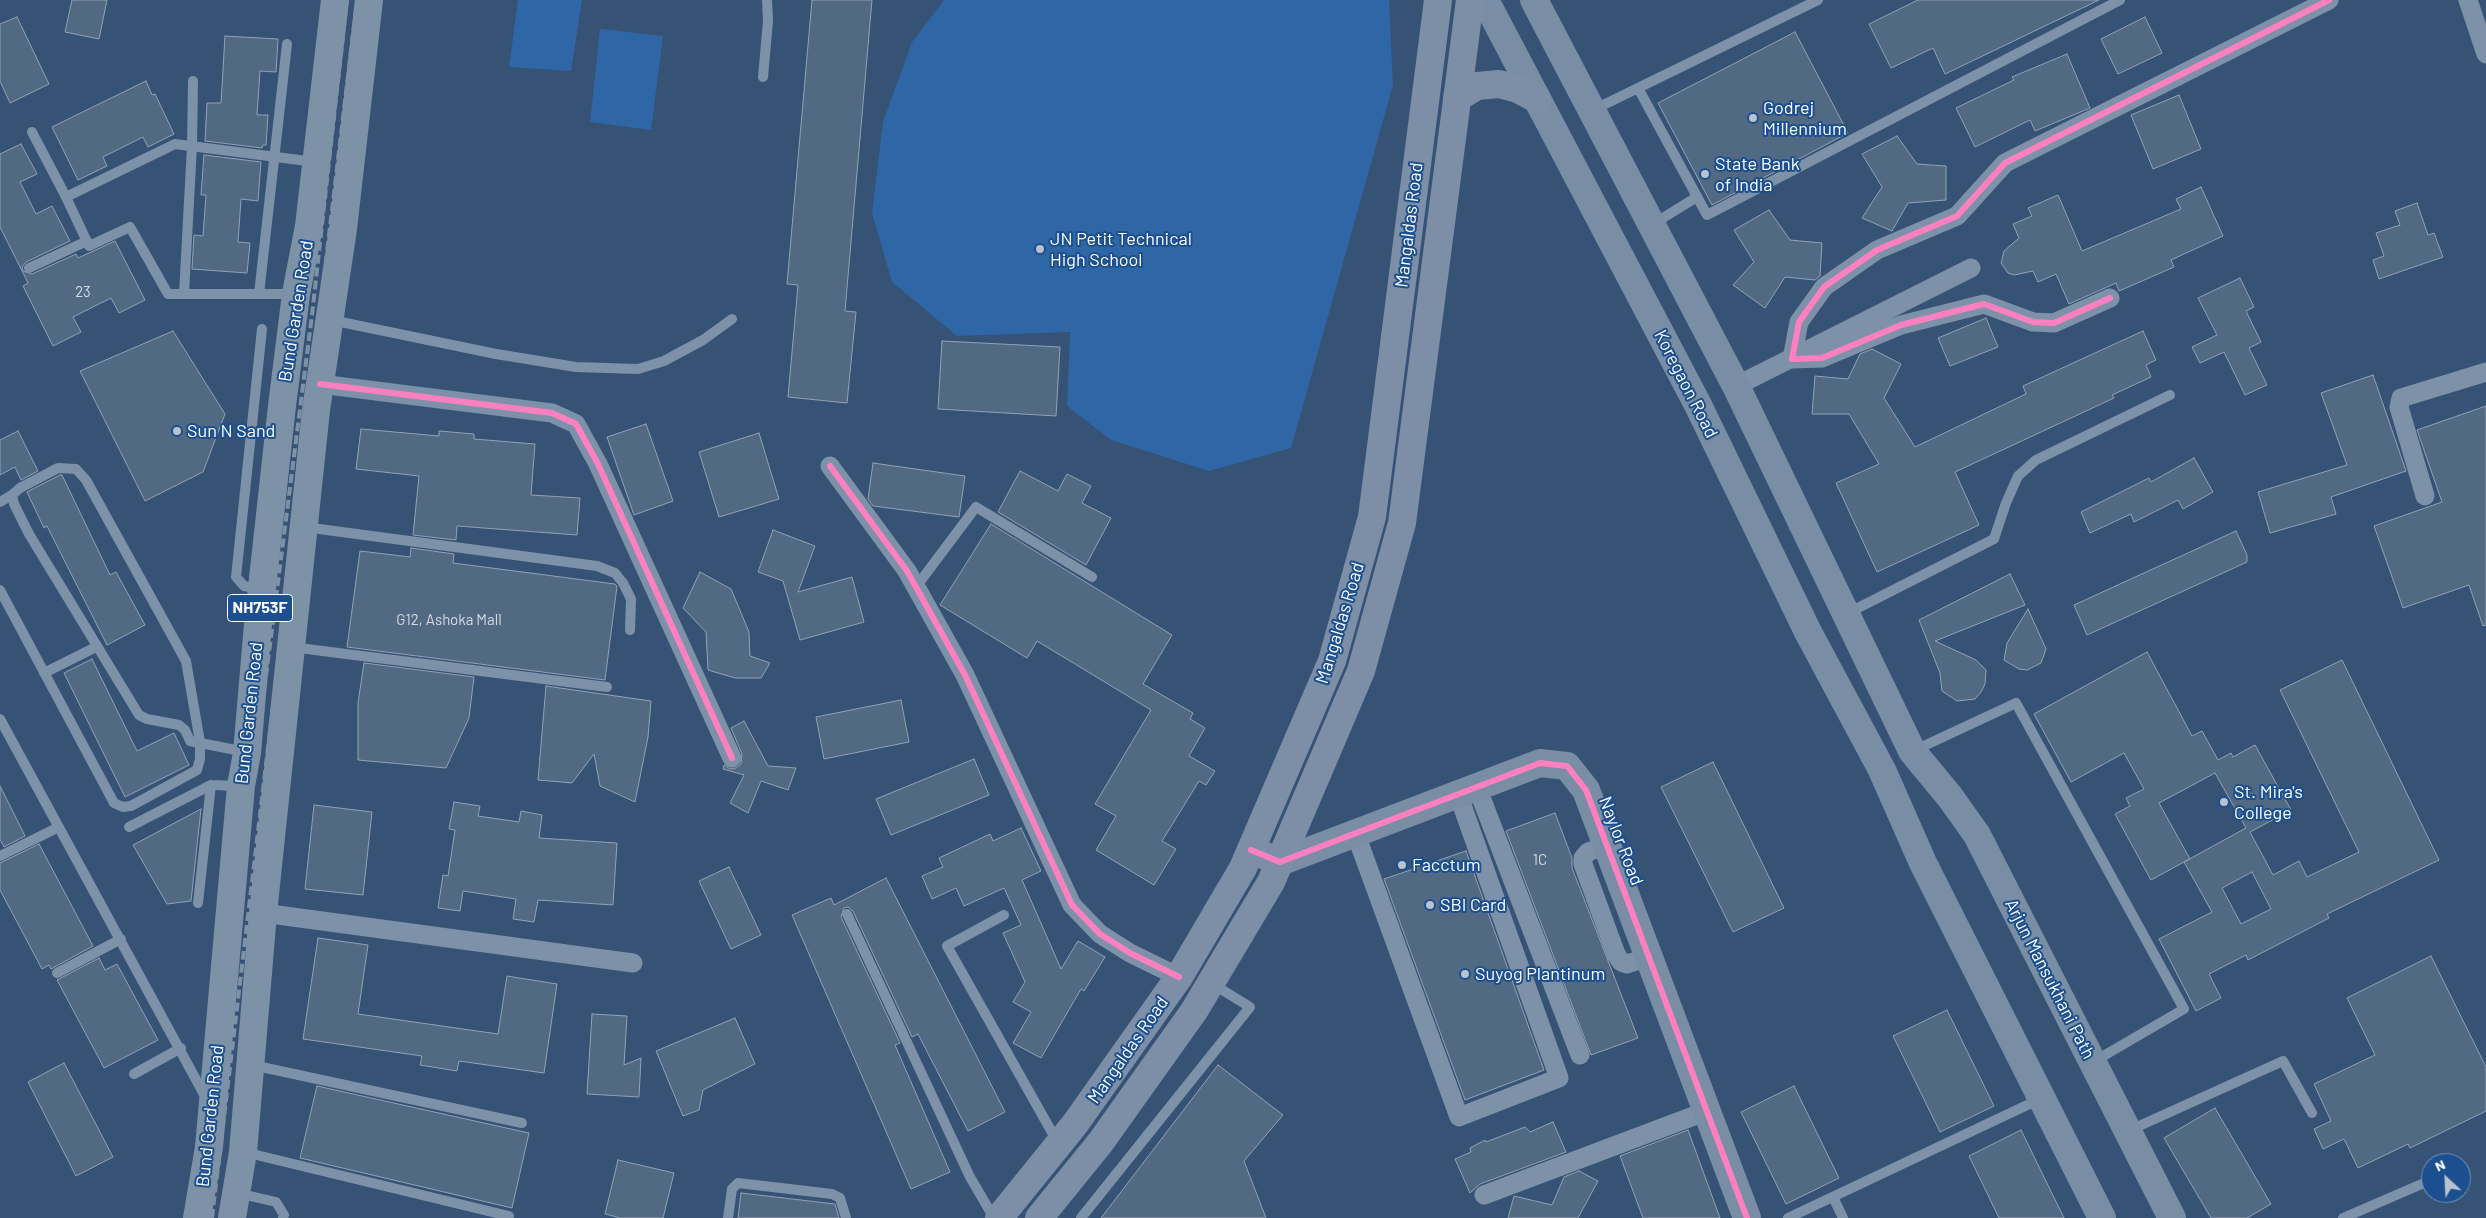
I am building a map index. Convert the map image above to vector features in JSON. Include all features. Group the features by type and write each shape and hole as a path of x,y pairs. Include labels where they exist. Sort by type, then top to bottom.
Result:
{"highway":[{"name":"Bund Garden Road","path":"198,1218 213,1110 240,786 247,753 262,589 296,294 309,226 335,0"},
{"name":"Bund Garden Road","path":"234,1206 243,1152 263,913 303,527 320,384 343,229 369,0"}],"main road":[{"name":"Mangaldas Road","path":"999,1218 1075,1124 1179,977 1244,868 1332,661 1372,517 1438,0"},
{"name":"Mangaldas Road","path":"1039,1218 1100,1143 1194,1011 1271,882 1361,671 1402,523 1470,0"},
{"name":"Koregaon Road","path":"1485,0 1698,405 1808,632 1882,770 1923,863 2042,1098"},
{"path":"1534,0 1736,386 1912,751"},
{"path":"1457,98 1477,86 1499,84 1518,89 1537,99"},
{"name":"Arjun Mansukhani Path","path":"1912,751 1950,797 1976,835 2172,1218"},
{"name":"Naylor Road","path":"1280,862 1540,763 1567,766 1586,790 1747,1218"},
{"path":"1251,850 1280,862"},
{"path":"2042,1098 2102,1218"}],"street":[{"path":"1792,359 1799,322 1824,287 1878,250 1957,216 2005,163 2329,0"},
{"path":"2468,0 2486,54"},
{"path":"1736,386 1971,268"},
{"path":"1792,359 1822,358 1901,325 1984,304 2033,322 2054,323 2110,298"},
{"path":"2425,496 2399,407 2401,398 2486,372"},
{"path":"320,384 552,413 576,424 598,464 732,758"},
{"path":"830,466 907,571 965,675 1072,905 1100,934 1130,953 1179,977"},
{"path":"1355,832 1459,1118 1560,1078 1468,790"},
{"path":"1468,790 1580,1055"},
{"path":"263,913 632,962"},
{"path":"1484,1195 1707,1111"}],"lane":[{"path":"763,77 768,21 767,0"},
{"path":"1592,110 1818,0"},
{"path":"1638,88 1707,215 2120,0"},
{"path":"259,294 287,44"},
{"path":"184,294 192,146 193,82"},
{"path":"32,132 89,246 130,227 168,294 296,294"},
{"path":"66,197 175,144 316,163"},
{"path":"1652,225 1697,197"},
{"path":"29,268 87,241"},
{"path":"330,319 496,354 576,367 638,369 664,361 703,340 732,319"},
{"path":"262,329 236,577 244,586 262,589"},
{"path":"1847,613 1994,539 2006,503 2018,476 2036,460 2170,395"},
{"path":"0,502 20,488 58,468 76,469 86,480 186,661 200,742 200,759 197,770 131,806 123,807 114,803 0,590"},
{"path":"12,495 29,534 139,715 147,719 179,725 185,730 190,741 247,753"},
{"path":"916,587 976,507 1092,578"},
{"path":"303,527 597,566 616,573 623,583 630,599 630,630"},
{"path":"44,673 96,647"},
{"path":"290,647 607,687"},
{"path":"1912,751 2016,703 2184,1009 2093,1062"},
{"path":"0,719 181,1048 213,1110"},
{"path":"129,827 211,785 240,786"},
{"path":"198,903 211,785"},
{"path":"0,856 59,826"},
{"path":"848,914 970,1177 994,1218"},
{"path":"1004,914 947,946 1058,1144"},
{"path":"57,973 121,939"},
{"path":"1081,1218 1250,1006 1210,983"},
{"path":"134,1074 181,1048"},
{"path":"2128,1131 2283,1062 2312,1113"},
{"path":"251,1065 522,1123"},
{"path":"1788,1218 2042,1098"},
{"path":"243,1152 509,1216"},
{"path":"728,1218 732,1190 738,1183 832,1194 840,1198 846,1218"},
{"path":"2343,1218 2421,1184"},
{"path":"1833,1197 1843,1218"},
{"path":"234,1206 276,1202 284,1215 283,1218"}],"shaded area":[{"path":"518,0 582,0 571,71 509,67"},
{"name":"JN Petit Technical High School","path":"944,0 1389,0 1393,85 1291,448 1209,471 1111,440 1067,406 1070,332 957,336 892,282 872,213 883,122 912,42"},
{"path":"600,29 663,36 651,130 590,122"}],"building":[{"path":"72,0 107,0 99,39 65,32"},
{"path":"812,0 872,0 845,311 856,312 847,403 788,397 798,285 787,284"},
{"path":"1918,0 2099,0 1945,74 1933,48 1891,68 1869,24"},
{"path":"17,17 49,84 10,103 0,81 0,24"},
{"path":"2145,17 2162,53 2118,74 2101,39"},
{"name":"Godrej Millennium","path":"1795,32 1848,133 1712,205 1658,103"},
{"path":"225,36 278,39 276,72 260,71 257,115 268,115 266,145 263,145 262,148 205,141 207,103 221,103"},
{"path":"2067,54 2090,108 2035,131 2030,120 1975,147 1956,108 2014,80 2012,77"},
{"path":"146,81 152,95 155,94 174,134 148,147 143,137 103,157 107,166 78,180 52,127"},
{"path":"2179,95 2201,149 2153,169 2131,115"},
{"path":"1897,136 1917,164 1946,166 1946,200 1908,203 1892,231 1862,218 1882,187 1862,154"},
{"path":"21,144 37,174 20,182 36,214 52,206 70,241 26,262 22,267 23,271 32,274 76,254 78,258 115,241 145,300 119,313 111,298 73,317 81,332 53,346 23,286 28,283 0,227 0,154"},
{"path":"204,155 261,162 258,201 241,199 238,242 250,243 247,273 192,269 194,235 203,236 206,195 201,195"},
{"path":"2201,187 2223,236 2171,260 2174,267 2119,291 2116,283 2069,304 2056,274 2038,282 2033,271 2014,275 2008,273 2001,263 2004,251 2019,238 2013,224 2032,216 2028,208 2058,195 2082,251 2181,209 2176,199"},
{"path":"2417,203 2428,235 2434,233 2443,257 2379,279 2373,260 2384,256 2376,233 2400,225 2395,211"},
{"path":"1769,210 1790,240 1822,243 1820,276 1815,280 1785,277 1765,308 1733,285 1754,262 1734,230"},
{"path":"2240,278 2254,307 2246,311 2261,342 2249,348 2267,385 2245,395 2224,352 2200,363 2192,347 2217,335 2198,298"},
{"path":"1986,318 1998,347 1950,366 1938,338"},
{"path":"173,331 225,414 203,472 145,501 80,371"},
{"path":"2143,331 2156,360 2146,365 2151,377 2112,395 2114,398 1955,472 1979,525 1877,572 1836,483 1879,464 1849,414 1812,414 1815,376 1848,379 1860,354 1872,349 1901,364 1884,398 1915,447 2026,394 2023,386"},
{"path":"942,341 1060,347 1056,416 938,409"},
{"path":"2373,375 2406,471 2331,497 2336,514 2270,533 2258,492 2347,465 2321,393"},
{"path":"2486,406 2486,625 2483,626 2469,585 2403,608 2374,526 2442,502 2417,430"},
{"path":"646,424 673,501 634,515 607,437"},
{"path":"361,429 439,436 439,431 474,434 474,439 535,444 531,495 580,498 577,535 457,526 456,540 413,535 419,476 356,469"},
{"path":"18,431 38,471 21,480 15,467 0,475 0,440"},
{"path":"759,433 779,499 719,517 699,452"},
{"path":"2194,458 2213,492 2183,509 2178,500 2134,522 2131,514 2090,533 2081,512 2149,478 2151,482"},
{"path":"873,463 965,476 959,517 873,506 868,499"},
{"path":"1020,471 1058,491 1067,474 1091,486 1082,503 1111,518 1086,565 998,512"},
{"path":"62,475 110,575 116,572 145,625 107,645 47,526 44,528 27,492"},
{"path":"991,524 1172,635 1143,684 1193,713 1190,719 1205,728 1189,756 1215,771 1206,785 1199,781 1162,841 1176,849 1154,885 1096,850 1116,816 1095,804 1151,710 1037,641 1027,658 940,605"},
{"path":"773,530 815,546 798,592 852,577 864,622 800,640 783,581 758,572"},
{"path":"2236,531 2247,555 2247,562 2087,635 2074,605"},
{"path":"411,548 454,554 453,563 615,584 617,586 605,680 347,647 360,551 410,557"},
{"path":"700,572 731,589 749,632 750,656 770,663 761,678 735,678 708,670 706,632 683,608"},
{"path":"2010,574 2025,605 1935,641 1976,660 1986,670 1985,684 1975,699 1957,701 1942,691 1940,673 1919,620"},
{"path":"2028,609 2046,649 2041,663 2027,670 2019,669 2004,660 2007,643"},
{"path":"2147,652 2192,736 2202,731 2218,760 2231,753 2233,757 2255,745 2291,810 2250,832 2273,875 2299,861 2307,877 2359,852 2280,690 2342,660 2439,860 2327,914 2329,918 2248,960 2246,955 2209,974 2221,998 2196,1011 2159,939 2212,912 2184,862 2151,880 2115,814 2130,806 2126,798 2144,789 2124,753 2071,782 2034,714","holes":["2215,773 2246,828 2190,859 2159,803","2252,872 2271,909 2241,924 2222,888"]},
{"path":"92,659 137,751 174,733 189,765 125,797 64,673"},
{"path":"364,663 474,677 469,718 446,768 358,760 358,703"},
{"path":"546,686 651,701 648,737 635,802 600,786 594,754 572,783 538,780"},
{"path":"901,700 909,742 824,759 816,717"},
{"path":"744,721 768,766 796,768 788,790 761,781 748,813 730,803 744,775 723,769 724,765 730,769 736,768 741,764 742,754 731,728"},
{"path":"974,759 989,795 891,835 876,799"},
{"path":"1713,762 1784,908 1733,932 1661,787"},
{"path":"0,786 25,836 4,847 0,839"},
{"path":"454,802 480,806 478,816 519,822 521,811 542,815 539,838 617,843 613,905 538,900 534,922 513,919 516,899 463,891 460,911 438,908 443,875 448,876 455,830 449,829"},
{"path":"314,805 372,812 363,895 305,889"},
{"path":"201,809 191,901 167,904 133,845"},
{"path":"1555,813 1572,858 1572,868 1638,1038 1591,1055 1506,831"},
{"path":"1021,828 1041,871 1022,880 1061,969 1078,941 1105,957 1084,991 1081,989 1041,1058 1013,1043 1031,1012 1013,1002 1025,982 1003,933 1021,925 1004,888 964,906 956,888 932,899 922,876 943,867 939,858 990,834 993,841"},
{"path":"39,844 93,946 51,969 49,965 42,969 0,890 0,863"},
{"name":"Suyog Plantinum","path":"1466,851 1544,1070 1465,1100 1384,879"},
{"path":"729,867 761,935 731,949 699,881"},
{"path":"886,878 1005,1112 968,1131 918,1034 912,1037 853,911 848,907 844,908 841,917 900,1043 895,1045 950,1172 911,1189 792,915 831,898 834,905"},
{"path":"318,938 368,945 358,1014 498,1034 507,976 557,984 544,1073 459,1061 457,1071 420,1065 422,1056 303,1039"},
{"path":"2431,956 2486,1067 2486,1111 2410,1148 2408,1144 2358,1168 2344,1139 2323,1149 2314,1129 2331,1121 2314,1084 2375,1055 2347,998"},
{"path":"99,958 105,970 117,964 158,1040 104,1068 57,980"},
{"path":"1947,1010 1994,1106 1940,1132 1893,1036"},
{"path":"592,1014 627,1016 624,1065 641,1058 639,1097 587,1094"},
{"path":"735,1018 755,1064 703,1090 699,1110 683,1116 656,1051"},
{"path":"64,1063 113,1157 76,1176 28,1082"},
{"path":"1218,1065 1283,1115 1244,1161 1266,1218 1101,1218"},
{"path":"317,1086 529,1133 512,1208 300,1158"},
{"path":"1794,1086 1839,1178 1786,1204 1741,1112"},
{"path":"2215,1108 2271,1204 2247,1218 2211,1218 2164,1138"},
{"path":"1553,1122 1566,1152 1480,1184 1470,1193 1455,1159 1471,1152 1470,1148 1485,1140 1486,1142 1525,1127 1530,1132"},
{"path":"1688,1130 1720,1218 1643,1218 1620,1156"},
{"path":"2021,1130 2064,1218 1999,1218 1969,1156"},
{"path":"618,1160 674,1173 663,1218 621,1218 605,1214"},
{"path":"1579,1171 1598,1181 1578,1218 1508,1218 1514,1196 1552,1205 1564,1177"},
{"path":"741,1193 835,1204 839,1218 738,1218"}],"railway":[{"path":"197,1218 312,315 347,0"},
{"path":"212,1218 357,0"}],"cycle path":[{"path":"2110,298 2054,323 2033,322 1984,304 1901,325 1822,358 1792,359 1799,322 1824,287 1877,250 1957,216 2005,163 2329,0"},
{"path":"320,384 552,413 576,424 598,464 732,758"},
{"path":"830,466 907,571 965,675 1072,905 1100,934 1130,953 1179,977"},
{"path":"1251,850 1280,862 1540,763 1567,766 1586,790 1747,1218"}],"place":[{"name":"Godrej Millennium","path":"1753,118"},
{"name":"State Bank of India","path":"1705,174"},
{"name":"JN Petit Technical High School","path":"1040,249"},
{"name":"Sun N Sand","path":"177,431"},
{"name":"St. Mira's College","path":"2224,802"},
{"name":"Facctum","path":"1402,865"},
{"name":"SBI Card","path":"1430,905"},
{"name":"Suyog Plantinum","path":"1465,974"}]}
